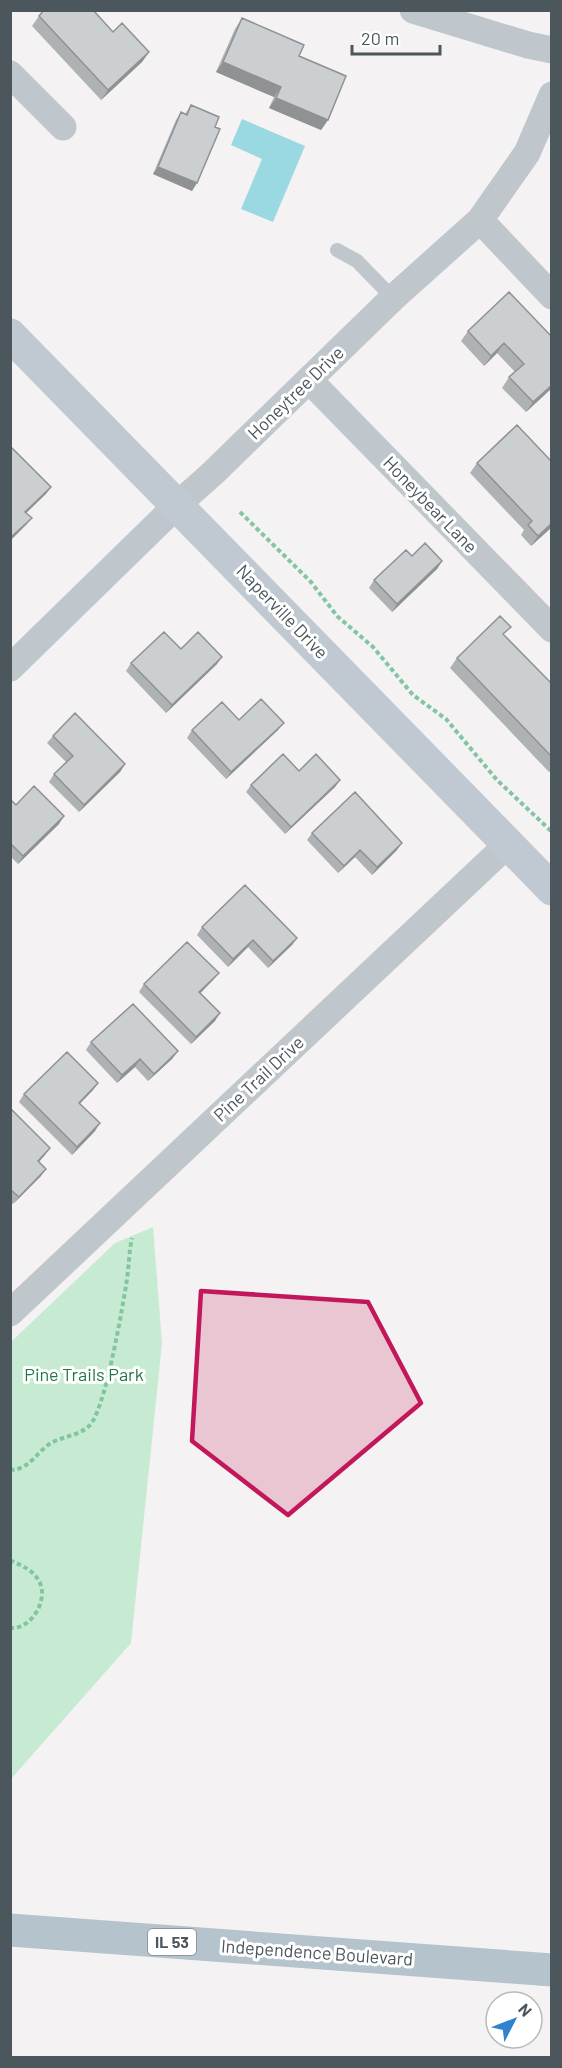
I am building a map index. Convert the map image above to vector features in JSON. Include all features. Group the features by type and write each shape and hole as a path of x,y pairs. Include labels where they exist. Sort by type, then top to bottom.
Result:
{"main road":[{"name":"Independence Boulevard","path":"10,1930 552,1970"}],"street":[{"path":"413,10 528,45 552,50"},
{"path":"10,74 63,127"},
{"name":"Honeytree Drive","path":"10,668 393,298 480,220 527,153 552,95"},
{"path":"480,220 552,296"},
{"name":"Naperville Drive","path":"10,335 552,889"},
{"name":"Honeybear Lane","path":"309,380 552,630"},
{"name":"Pine Trail Drive","path":"10,1313 508,844"}],"lane":[{"path":"337,250 357,261 393,298"}],"path":[{"path":"240,512 311,582 338,616 373,647 413,695 446,719 497,780 552,832"},
{"path":"10,1470 31,1462 47,1446 78,1434 91,1425 99,1408 109,1370 128,1277 133,1233"},
{"path":"10,1560 31,1571 40,1584 42,1599 34,1618 16,1628 10,1628"}],"highlighted area":[{"path":"201,1291 368,1302 421,1403 288,1515 192,1441"}],"green space":[{"name":"Pine Trails Park","path":"153,1227 162,1343 131,1643 11,1779 11,1342 115,1243"}],"water":[{"path":"242,119 305,146 273,222 241,209 262,159 231,145"}],"building":[{"path":"44,10 93,10 113,32 122,23 149,52 108,90 39,16"},
{"path":"242,18 304,45 299,56 346,76 328,120 276,98 281,87 223,62"},
{"path":"191,105 219,117 215,127 220,129 197,183 158,167 181,112 187,115"},
{"path":"509,292 552,337 552,385 533,402 509,377 524,364 504,343 491,356 468,331"},
{"path":"517,425 552,462 552,523 538,536 528,525 532,521 477,463"},
{"path":"10,446 51,487 25,512 32,518 10,538"},
{"path":"425,543 442,561 397,604 374,580 406,550 412,556"},
{"path":"500,616 511,627 503,634 552,684 552,757 457,658"},
{"path":"164,632 181,649 198,632 222,657 172,705 131,663"},
{"path":"261,699 284,723 231,772 192,730 222,702 239,720"},
{"path":"75,713 125,764 84,805 54,774 73,756 53,736"},
{"path":"283,754 299,771 316,754 340,780 291,827 251,785"},
{"path":"34,786 64,816 23,856 10,843 10,799 16,805"},
{"path":"355,792 402,843 377,867 360,850 344,866 312,833"},
{"path":"245,885 297,938 273,961 253,940 233,959 202,927"},
{"path":"187,942 219,973 199,992 220,1013 196,1037 144,984"},
{"path":"133,1004 178,1051 154,1074 140,1059 122,1075 91,1042"},
{"path":"67,1052 98,1083 79,1103 100,1123 77,1147 24,1094"},
{"path":"10,1108 50,1148 38,1161 46,1169 19,1197 10,1189"}]}
